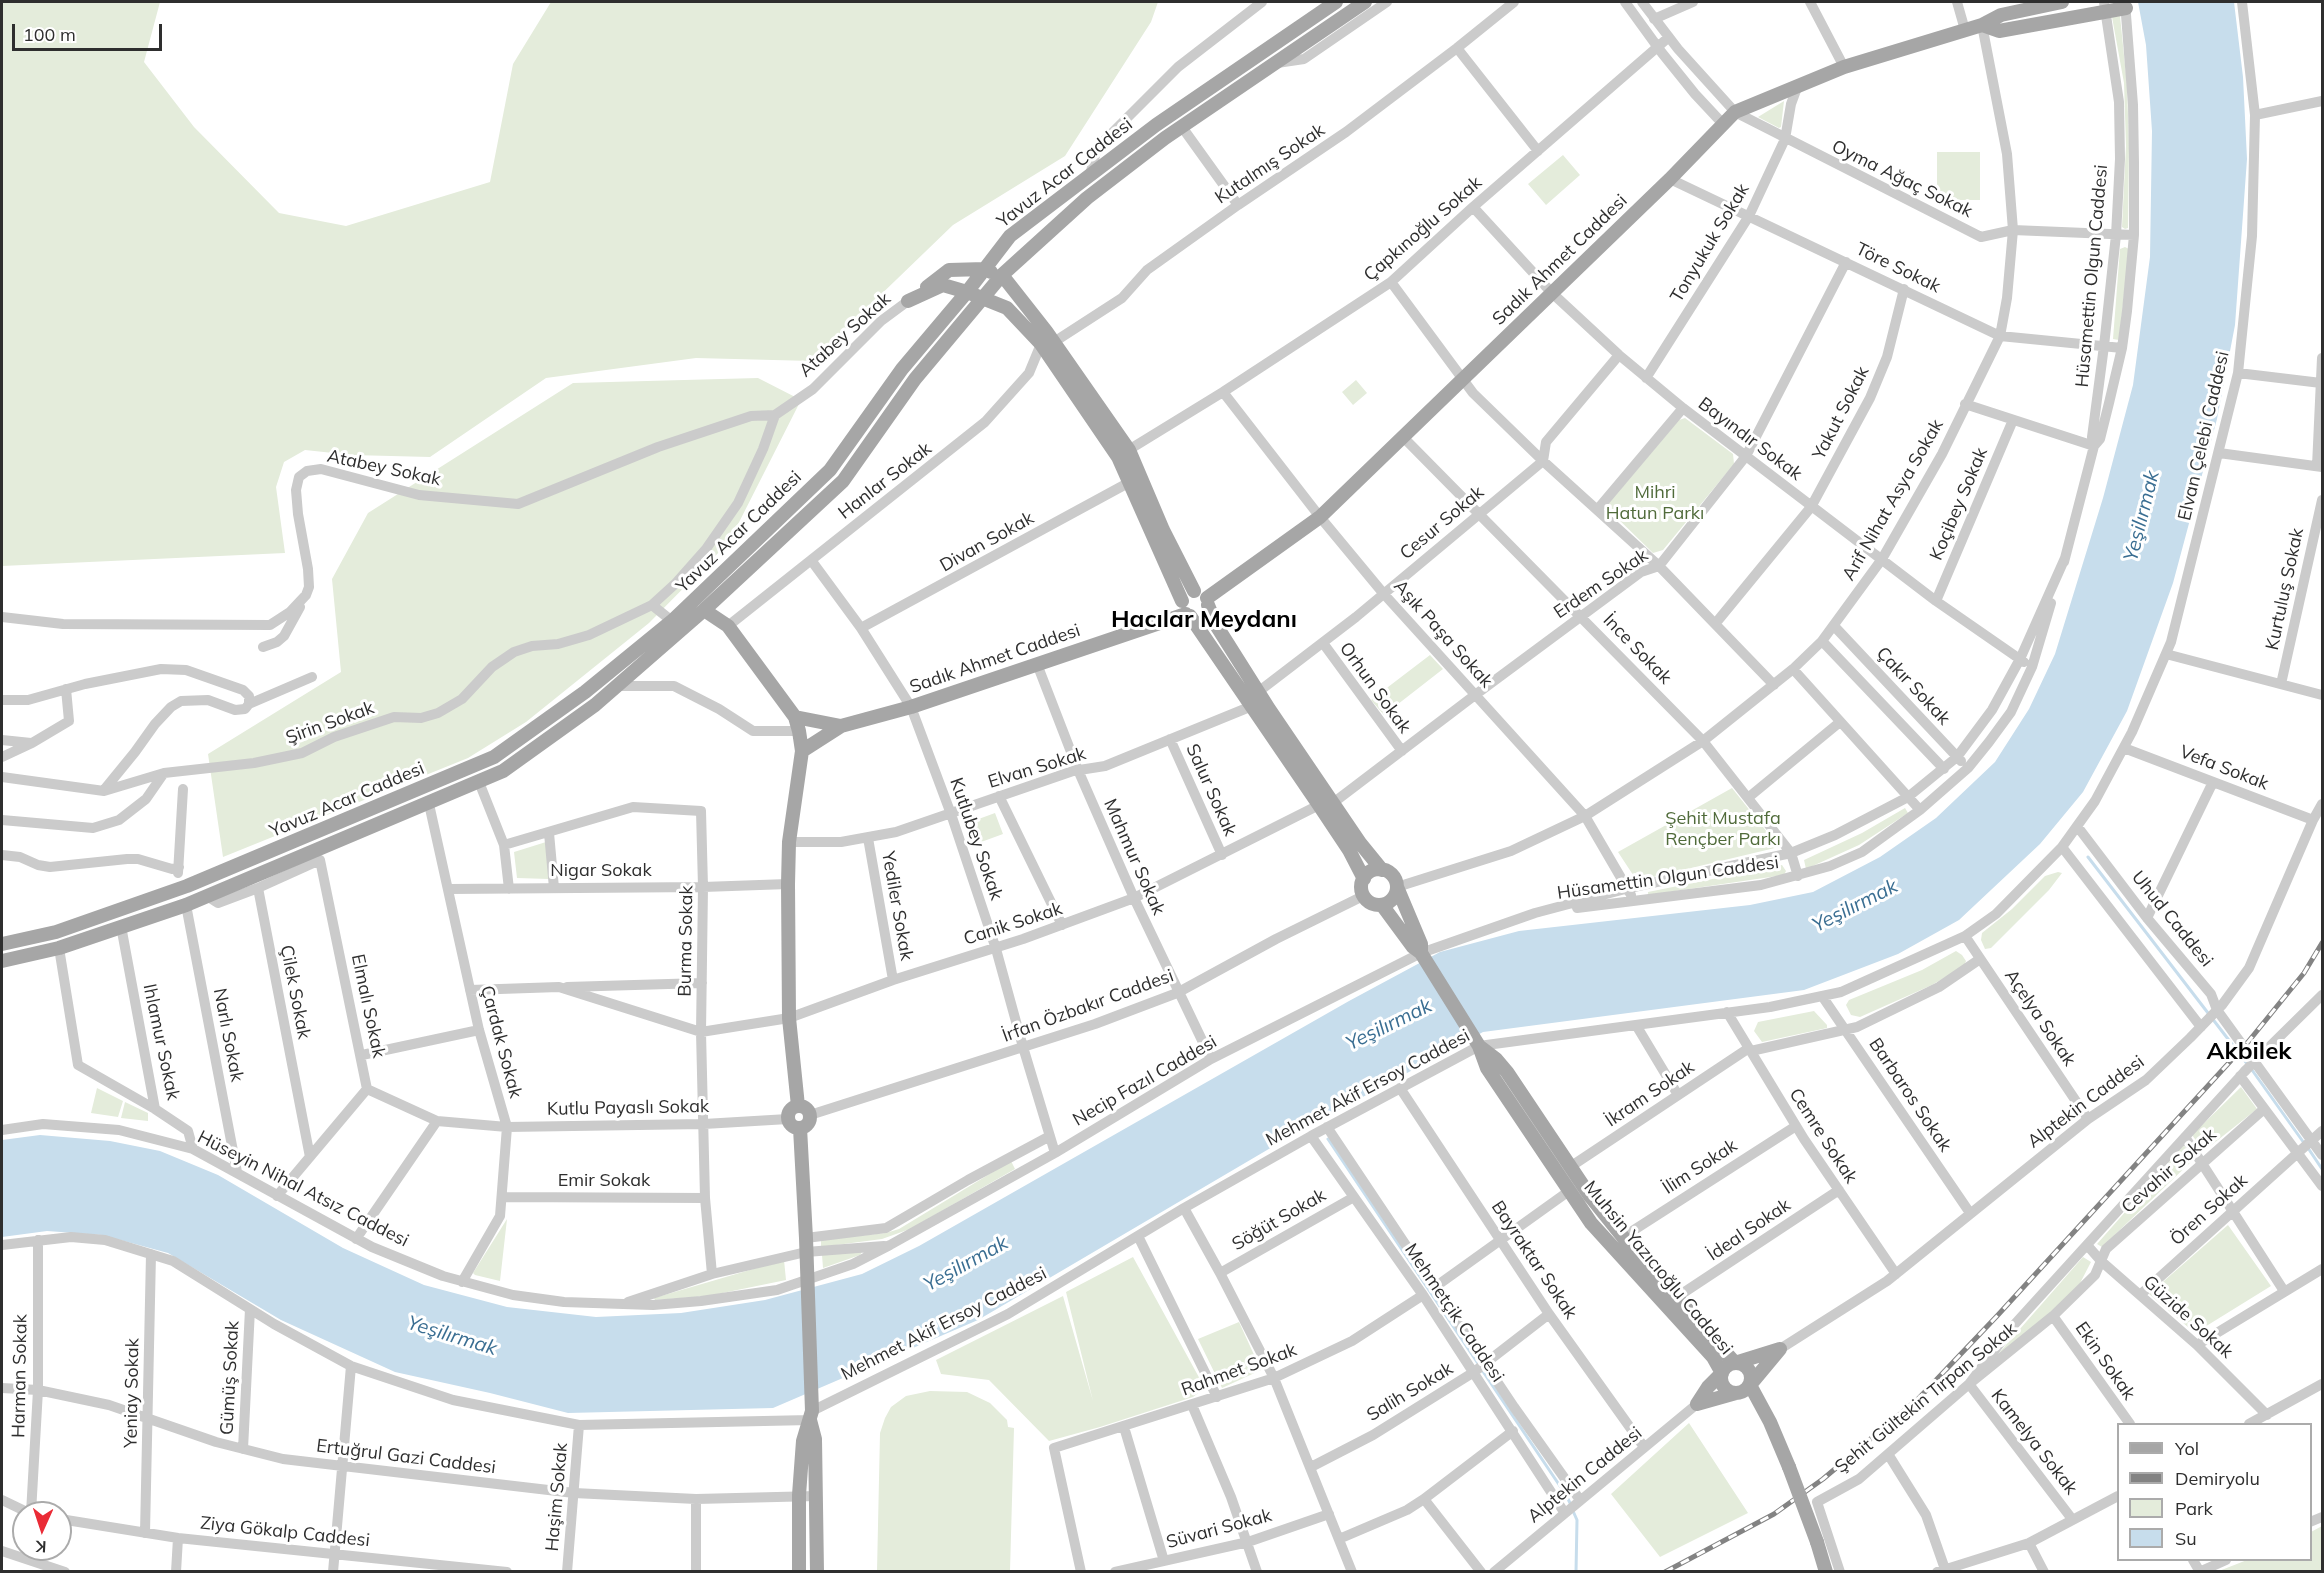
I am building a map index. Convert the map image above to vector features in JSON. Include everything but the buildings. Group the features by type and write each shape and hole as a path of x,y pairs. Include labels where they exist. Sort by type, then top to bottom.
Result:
{"main road":[{"name":"Yavuz Acar Caddesi","path":"2,944 56,932 188,886 494,757 585,692 672,621 830,470 902,369 967,292 1010,236 1156,125 1336,2"},
{"name":"Yavuz Acar Caddesi","path":"2,960 58,948 186,906 503,771 595,705 704,610 843,481 915,380 1002,275 1088,198 1182,127 1365,2"},
{"name":"Sadık Ahmet Caddesi","path":"1207,602 1320,517 1670,179 1736,112 1844,67 1982,25 2001,15 2062,2"},
{"name":"Sadık Ahmet Caddesi","path":"1982,25 1999,31 2104,7 2126,5"},
{"path":"908,301 950,270 985,269 1002,275 1123,454 1194,591"},
{"path":"908,301 943,285 967,292 1006,308 1047,343"},
{"path":"1123,454 1128,483 1185,608 1252,706 1326,804 1382,870 1392,876 1422,944 1422,956"},
{"path":"1185,608 1185,595 1194,591 1201,592 1216,625 1326,804 1364,879"},
{"path":"1185,608 1203,614 1207,602"},
{"name":"Sadık Ahmet Caddesi","path":"802,751 841,726 911,707 1037,664 1159,622 1185,608"},
{"path":"704,610 728,626 795,717 799,731 802,751 789,842 788,884 789,1018 798,1106"},
{"name":"Sadık Ahmet Caddesi","path":"795,717 841,726"},
{"path":"1382,870 1371,872 1364,879 1361,887 1363,896 1369,902 1382,905 1391,901 1397,887"},
{"path":"1382,905 1422,956 1477,1042"},
{"name":"Muhsin Yazıcıoğlu Caddesi","path":"1477,1042 1507,1072 1590,1197 1735,1363"},
{"name":"Muhsin Yazıcıoğlu Caddesi","path":"1477,1042 1487,1068 1592,1223 1713,1357 1722,1373"},
{"path":"798,1106 804,1107 810,1114 809,1122 800,1128 793,1127 788,1119 791,1108 798,1106"},
{"path":"800,1128 811,1412 815,1439 817,1572"},
{"path":"1697,1404 1708,1387 1727,1366 1780,1349"},
{"path":"1697,1404 1745,1391 1780,1349"},
{"path":"1735,1363 1745,1365 1749,1369 1752,1378 1750,1385 1770,1422 1789,1467 1826,1572"},
{"path":"1722,1373 1724,1386 1736,1393"},
{"path":"799,1572 799,1495 803,1441 811,1412"}],"street":[{"path":"1090,175 1097,148 1178,67 1262,2"},
{"path":"1274,64 1304,59 1387,2"},
{"name":"Kutalmış Sokak","path":"1047,343 1122,298 1147,270 1346,132 1514,2"},
{"path":"1625,2 1658,48 1723,124"},
{"name":"Oyma Ağaç Sokak","path":"1642,2 1669,37 1736,112 1981,237 2013,230 2134,236"},
{"path":"1654,19 1693,2"},
{"path":"1810,2 1844,67"},
{"path":"1957,2 1965,30"},
{"name":"Elvan Çelebi Caddesi","path":"2062,847 2095,801 2124,748 2171,642 2238,373 2252,236 2254,115 2242,2"},
{"name":"Hüsamettin Olgun Caddesi","path":"1535,913 1761,885 1830,866 1862,852 1920,810 1968,768 2011,712 2032,668 2065,558 2094,446 2100,439 2122,348 2134,236 2133,105 2126,5"},
{"name":"Hüsamettin Olgun Caddesi","path":"2094,446 2092,437 2116,234 2120,159 2119,102 2104,7"},
{"name":"Arif Nihat Asya Sokak","path":"1397,887 1511,851 1585,816 1703,741 1792,669 1822,641 1882,559 1942,454 2000,336 2007,298 2013,230 2007,154 1982,25"},
{"name":"Çapkınoğlu Sokak","path":"1123,454 1223,392 1391,282 1473,207 1669,37"},
{"path":"1457,48 1538,151"},
{"name":"Tonyukuk Sokak","path":"1646,378 1749,216 1785,139 1791,105 1798,85"},
{"path":"2254,115 2322,101"},
{"path":"1182,127 1238,205"},
{"name":"Töre Sokak","path":"1670,179 2000,336 2122,348"},
{"name":"Bayındır Sokak","path":"1473,207 1551,292 1646,378 1936,601 2032,668"},
{"name":"Erdem Sokak","path":"1326,804 1402,751 1475,694 1641,572 1659,566 1746,456 1846,262"},
{"path":"1391,282 1473,393 1543,461 1659,566 1774,684"},
{"name":"Yakut Sokak","path":"1715,624 1811,507 1879,378 1887,357 1904,290"},
{"name":"Atabey Sokak","path":"306,595 309,587 309,569 298,514 296,490 299,477 308,471 321,469 419,495 518,504 668,444 751,416 775,415 813,389 881,321 908,301"},
{"name":"Hanlar Sokak","path":"728,626 985,422 1029,373 1047,343"},
{"path":"1543,461 1546,442 1619,355"},
{"path":"2219,453 2320,467 2322,358"},
{"path":"2238,373 2321,383"},
{"name":"Aşık Paşa Sokak","path":"1223,392 1320,517 1383,593 1585,816 1634,900"},
{"path":"1965,405 2094,446"},
{"path":"1597,510 1683,408"},
{"path":"672,621 652,605 675,584 706,549 738,502 763,449 775,415"},
{"name":"Koçibey Sokak","path":"1936,601 2013,420"},
{"name":"İnce Sokak","path":"1403,437 1703,741 1791,853 1798,876"},
{"name":"Cesur Sokak","path":"1258,692 1356,617 1543,461"},
{"name":"Divan Sokak","path":"861,628 1128,483"},
{"name":"Kurtuluş Sokak","path":"2282,684 2320,524 2322,500"},
{"name":"Hüsamettin Olgun Caddesi","path":"1422,956 1535,913 1629,888 1791,853 1835,835 1908,797 1957,756 1992,710 2020,659 2065,558"},
{"name":"Kutlubey Sokak","path":"812,560 861,628 911,707 951,814 996,949 1055,1153"},
{"path":"2,617 63,624 270,624 290,612 306,595"},
{"path":"263,647 277,642 284,636 306,595"},
{"name":"Şirin Sokak","path":"2,777 104,790 164,773 254,763 302,753 334,737 394,717 421,718 438,713 462,699 492,667 514,652 532,646 558,644 589,635 652,605"},
{"name":"Çakır Sokak","path":"1834,627 1968,768"},
{"name":"Çakır Sokak","path":"1822,641 1944,769"},
{"name":"Orhun Sokak","path":"1323,643 1402,751"},
{"path":"2166,654 2322,695"},
{"name":"Mahmur Sokak","path":"1037,664 1078,770 1134,898 1177,993 1211,1059"},
{"path":"2,699 28,700 66,689 161,669 186,670 243,690 249,696 249,704"},
{"path":"1792,669 1920,810"},
{"path":"104,790 155,724 181,701 208,700 235,710 244,709 249,704 312,677"},
{"path":"617,686 674,686 719,709 753,731 799,731"},
{"path":"2,757 32,743 69,721 66,689"},
{"name":"Elvan Sokak","path":"789,842 841,842 896,832 1078,770 1106,766 1252,706"},
{"path":"1749,798 1840,722"},
{"path":"2,740 32,743"},
{"name":"Salur Sokak","path":"1170,740 1222,855"},
{"name":"Vefa Sokak","path":"2124,748 2313,820"},
{"path":"2,820 93,828 119,820 146,799 164,773"},
{"path":"479,782 504,845 509,888"},
{"path":"2147,918 2213,782"},
{"path":"2,855 20,857 38,865 50,867 138,859 179,870 183,789"},
{"path":"999,796 1062,925"},
{"name":"Çardak Sokak","path":"429,804 450,889 479,1030 507,1126 500,1216 462,1282"},
{"name":"Canik Sokak","path":"701,1032 789,1018 893,980 996,949 1062,925 1134,898 1326,804"},
{"name":"Alptekin Caddesi","path":"1780,1349 1896,1274 2088,1119 2146,1080 2204,1024 2249,968 2322,804"},
{"name":"Burma Sokak","path":"504,845 633,807 701,811 703,887 701,1032 705,1198 712,1274"},
{"name":"Uhud Caddesi","path":"2077,826 2147,918 2211,994 2216,1011 2235,1037 2258,1062"},
{"path":"549,833 554,888"},
{"name":"Yediler Sokak","path":"868,838 893,980"},
{"path":"2062,847 2204,1024"},
{"name":"Mehmet Akif Ersoy Caddesi","path":"811,1412 1008,1314 1184,1208 1400,1088 1477,1042 1636,1025 1841,992 1965,936 1996,914 2062,847"},
{"name":"Elmalı Sokak","path":"258,888 320,860 368,1089"},
{"name":"Nigar Sokak","path":"450,889 788,884"},
{"path":"207,896 218,903 258,888"},
{"name":"Çilek Sokak","path":"258,888 310,1157"},
{"name":"İrfan Özbakır Caddesi","path":"810,1114 1095,1024 1177,993 1261,947 1363,896"},
{"name":"Narlı Sokak","path":"186,906 237,1172"},
{"name":"Ihlamur Sokak","path":"121,926 155,1109 188,1131 193,1149"},
{"name":"Açelya Sokak","path":"1965,936 2088,1119"},
{"path":"58,948 78,1065 155,1109"},
{"name":"Necip Fazıl Caddesi","path":"807,1284 890,1245 1055,1153 1211,1059 1422,956"},
{"path":"1750,1050 1857,1027 1939,987 1980,959"},
{"path":"470,990 702,983"},
{"path":"559,987 701,1032"},
{"path":"1969,1384 2013,1326 2242,1074 2258,1062 2322,995"},
{"name":"Barbaros Sokak","path":"1822,996 1970,1213"},
{"name":"Cemre Sokak","path":"1727,1012 1796,1126 1896,1274"},
{"path":"1636,1025 1678,1095"},
{"path":"362,1055 479,1030"},
{"name":"İkram Sokak","path":"1570,1167 1750,1050"},
{"path":"2258,1062 2322,1155"},
{"path":"2242,1074 2264,1109 2300,1152 2322,1186"},
{"name":"Bayraktar Sokak","path":"1400,1088 1549,1314 1644,1448"},
{"path":"277,1196 368,1089"},
{"name":"Kutlu Payaslı Sokak","path":"368,1089 437,1120 507,1126 704,1124 788,1119"},
{"name":"Cevahir Sokak","path":"2101,1261 2106,1249 2264,1109"},
{"path":"356,1239 437,1120"},
{"name":"Hüseyin Nihal Atsız Caddesi","path":"2,1130 43,1124 119,1130 193,1149 356,1239 462,1282 513,1295 549,1300 653,1305 701,1301 807,1284"},
{"name":"İlim Sokak","path":"1623,1237 1796,1126"},
{"name":"Mehmetçik Caddesi","path":"1327,1127 1486,1365 1581,1500"},
{"name":"Ören Sokak","path":"2140,1295 2322,1131"},
{"name":"Mehmetçik Caddesi","path":"1311,1136 1423,1295 1564,1512"},
{"path":"806,1245 886,1228 968,1180 1050,1137"},
{"path":"2185,1137 2284,1291"},
{"path":"1435,1287 1569,1191"},
{"name":"İdeal Sokak","path":"1677,1297 1839,1191"},
{"name":"Emir Sokak","path":"502,1197 705,1198"},
{"name":"Söğüt Sokak","path":"1220,1273 1354,1197"},
{"path":"1184,1208 1275,1377 1352,1572"},
{"path":"1138,1236 1217,1396"},
{"path":"2,1245 71,1237 105,1240 173,1261 250,1309 351,1366 453,1400 579,1425 811,1412"},
{"name":"Harman Sokak","path":"31,1501 38,1390 38,1240"},
{"name":"Necip Fazıl Caddesi","path":"806,1245 890,1245"},
{"name":"Hüseyin Nihal Atsız Caddesi","path":"622,1304 806,1245"},
{"name":"Güzide Sokak","path":"2087,1245 2101,1261 2196,1345 2267,1415"},
{"name":"Yeniay Sokak","path":"145,1533 152,1254"},
{"name":"Şehit Gültekin Tırpan Sokak","path":"1840,1572 1817,1502 1859,1479 1969,1384 2053,1316 2096,1275 2101,1261"},
{"path":"2196,1345 2322,1269"},
{"name":"Rahmet Sokak","path":"1081,1572 1054,1448 1275,1377 1352,1341 1423,1295"},
{"name":"Gümüş Sokak","path":"243,1449 250,1309"},
{"name":"Salih Sokak","path":"1311,1467 1373,1435 1486,1365 1549,1314"},
{"name":"Ekin Sokak","path":"2053,1316 2129,1423"},
{"path":"333,1572 351,1366"},
{"name":"Kamelya Sokak","path":"1969,1384 2073,1519"},
{"path":"2253,1423 2322,1384"},
{"name":"Ertuğrul Gazi Caddesi","path":"2,1388 38,1390 109,1405 243,1449 283,1459 342,1467 574,1493 696,1499 817,1496"},
{"name":"Alptekin Caddesi","path":"1494,1572 1697,1404"},
{"path":"1192,1405 1248,1542 1257,1572"},
{"name":"Haşim Sokak","path":"567,1572 579,1425"},
{"path":"1125,1426 1164,1561"},
{"path":"1339,1539 1407,1510 1513,1431"},
{"path":"1888,1454 1926,1515 1943,1571 2029,1543 2117,1497"},
{"path":"696,1499 696,1572"},
{"path":"1424,1499 1481,1572"},
{"name":"Süvari Sokak","path":"1115,1572 1248,1542 1329,1514"},
{"name":"Ziya Gökalp Caddesi","path":"72,1521 178,1538 507,1572"},
{"path":"176,1572 178,1538"},
{"path":"2029,1543 2044,1572"},
{"path":"2,1551 65,1572"},
{"path":"2200,1571 2224,1561"}],"green space":[{"path":"2,2 160,2 144,62 194,127 279,213 346,226 490,182 513,64 551,2 1158,2 1151,22 1065,156 953,225 812,361 696,358 546,378 430,457 352,455 305,450 284,462 276,487 285,553 2,566"},
{"path":"2120,16 2127,85 2129,146 2128,228 2125,229 2122,227 2126,146 2124,83 2112,17"},
{"path":"1784,101 1781,127 1758,117"},
{"path":"1937,152 1980,152 1980,200 1937,200"},
{"path":"1563,155 1580,175 1546,205 1528,184"},
{"path":"2125,247 2129,249 2119,340 2113,339 2120,249"},
{"path":"758,378 801,400 729,542 649,623 526,722 468,758 223,857 208,754 341,672 332,579 368,513 573,383"},
{"path":"1356,380 1367,393 1353,405 1342,392"},
{"name":"Mihri Hatun Parkı","path":"1685,418 1733,454 1734,464 1663,550 1653,553 1611,512 1608,504 1679,420"},
{"path":"1430,655 1443,669 1384,715 1371,700"},
{"name":"Şehit Mustafa Rençber Parkı","path":"1732,788 1779,847 1637,881 1618,852"},
{"path":"1905,808 1908,813 1859,845 1806,869 1804,860 1862,833"},
{"path":"995,813 1003,834 973,845 965,824"},
{"path":"546,842 549,879 517,878 514,852"},
{"path":"1782,865 1786,871 1784,875 1648,895 1648,892"},
{"path":"2062,873 2049,890 1991,948 1985,949 1981,940 1982,933 2012,909 2045,876"},
{"path":"1956,951 1966,961 1964,966 1932,985 1860,1017 1851,1015 1846,1005 1849,1000 1922,970"},
{"path":"1814,1011 1827,1025 1827,1028 1762,1042 1754,1031 1758,1022"},
{"path":"2241,1087 2257,1109 2204,1151 2192,1135"},
{"path":"97,1088 123,1101 118,1117 91,1113"},
{"path":"125,1102 148,1113 148,1121 121,1118"},
{"path":"2184,1145 2193,1160 2102,1247 2097,1244"},
{"path":"1011,1161 1015,1169 910,1229 882,1239 821,1247 821,1240 886,1233 899,1229"},
{"path":"507,1219 500,1281 475,1275 473,1273"},
{"path":"2228,1225 2271,1286 2195,1333 2149,1294"},
{"path":"862,1252 860,1255 823,1268 822,1255"},
{"path":"1133,1257 1201,1381 1201,1391 1193,1397 1049,1441 989,1380 941,1374 936,1360 1063,1296 1093,1401 1066,1292"},
{"path":"2083,1257 2091,1262 2077,1289 1984,1370"},
{"path":"784,1260 786,1280 708,1296 655,1300 654,1298"},
{"path":"1239,1322 1261,1370 1222,1388 1198,1339"},
{"path":"930,1391 967,1392 990,1403 1007,1420 1008,1427 1014,1428 1010,1571 877,1571 880,1433 891,1407 906,1396"},
{"path":"1689,1423 1748,1513 1660,1557 1611,1494"},
{"path":"2322,1526 2322,1571 2219,1571 2244,1561 2312,1561 2312,1531"}],"water":[{"name":"Yeşilırmak","path":"2138,2 2234,2 2243,77 2247,159 2235,325 2217,419 2173,583 2127,711 2083,792 2040,844 1959,920 1898,954 1804,990 1483,1032 1296,1133 978,1320 773,1408 568,1413 395,1372 281,1320 168,1253 102,1235 47,1231 2,1237 2,1140 40,1135 110,1141 160,1151 218,1175 343,1248 424,1285 507,1307 596,1317 681,1313 765,1300 862,1274 919,1246 1349,1001 1440,952 1519,931 1750,905 1813,892 1880,857 1936,818 1995,762 2029,709 2055,654 2103,498 2133,385 2150,257 2152,131 2146,45"}],"waterway":[{"path":"2088,857 2248,1065"},
{"path":"2252,1070 2304,1143"},
{"path":"1328,1139 1479,1365"},
{"path":"2308,1148 2322,1169"},
{"path":"1482,1370 1571,1505"},
{"path":"1573,1511 1577,1520 1576,1572"}],"railway":[{"path":"1665,1572 1774,1514 1823,1479 1918,1399 2248,1042 2304,973 2322,943"}],"district":[{"name":"Hacılar Meydanı","path":"1204,620"},
{"name":"Akbilek","path":"2249,1052"}]}
